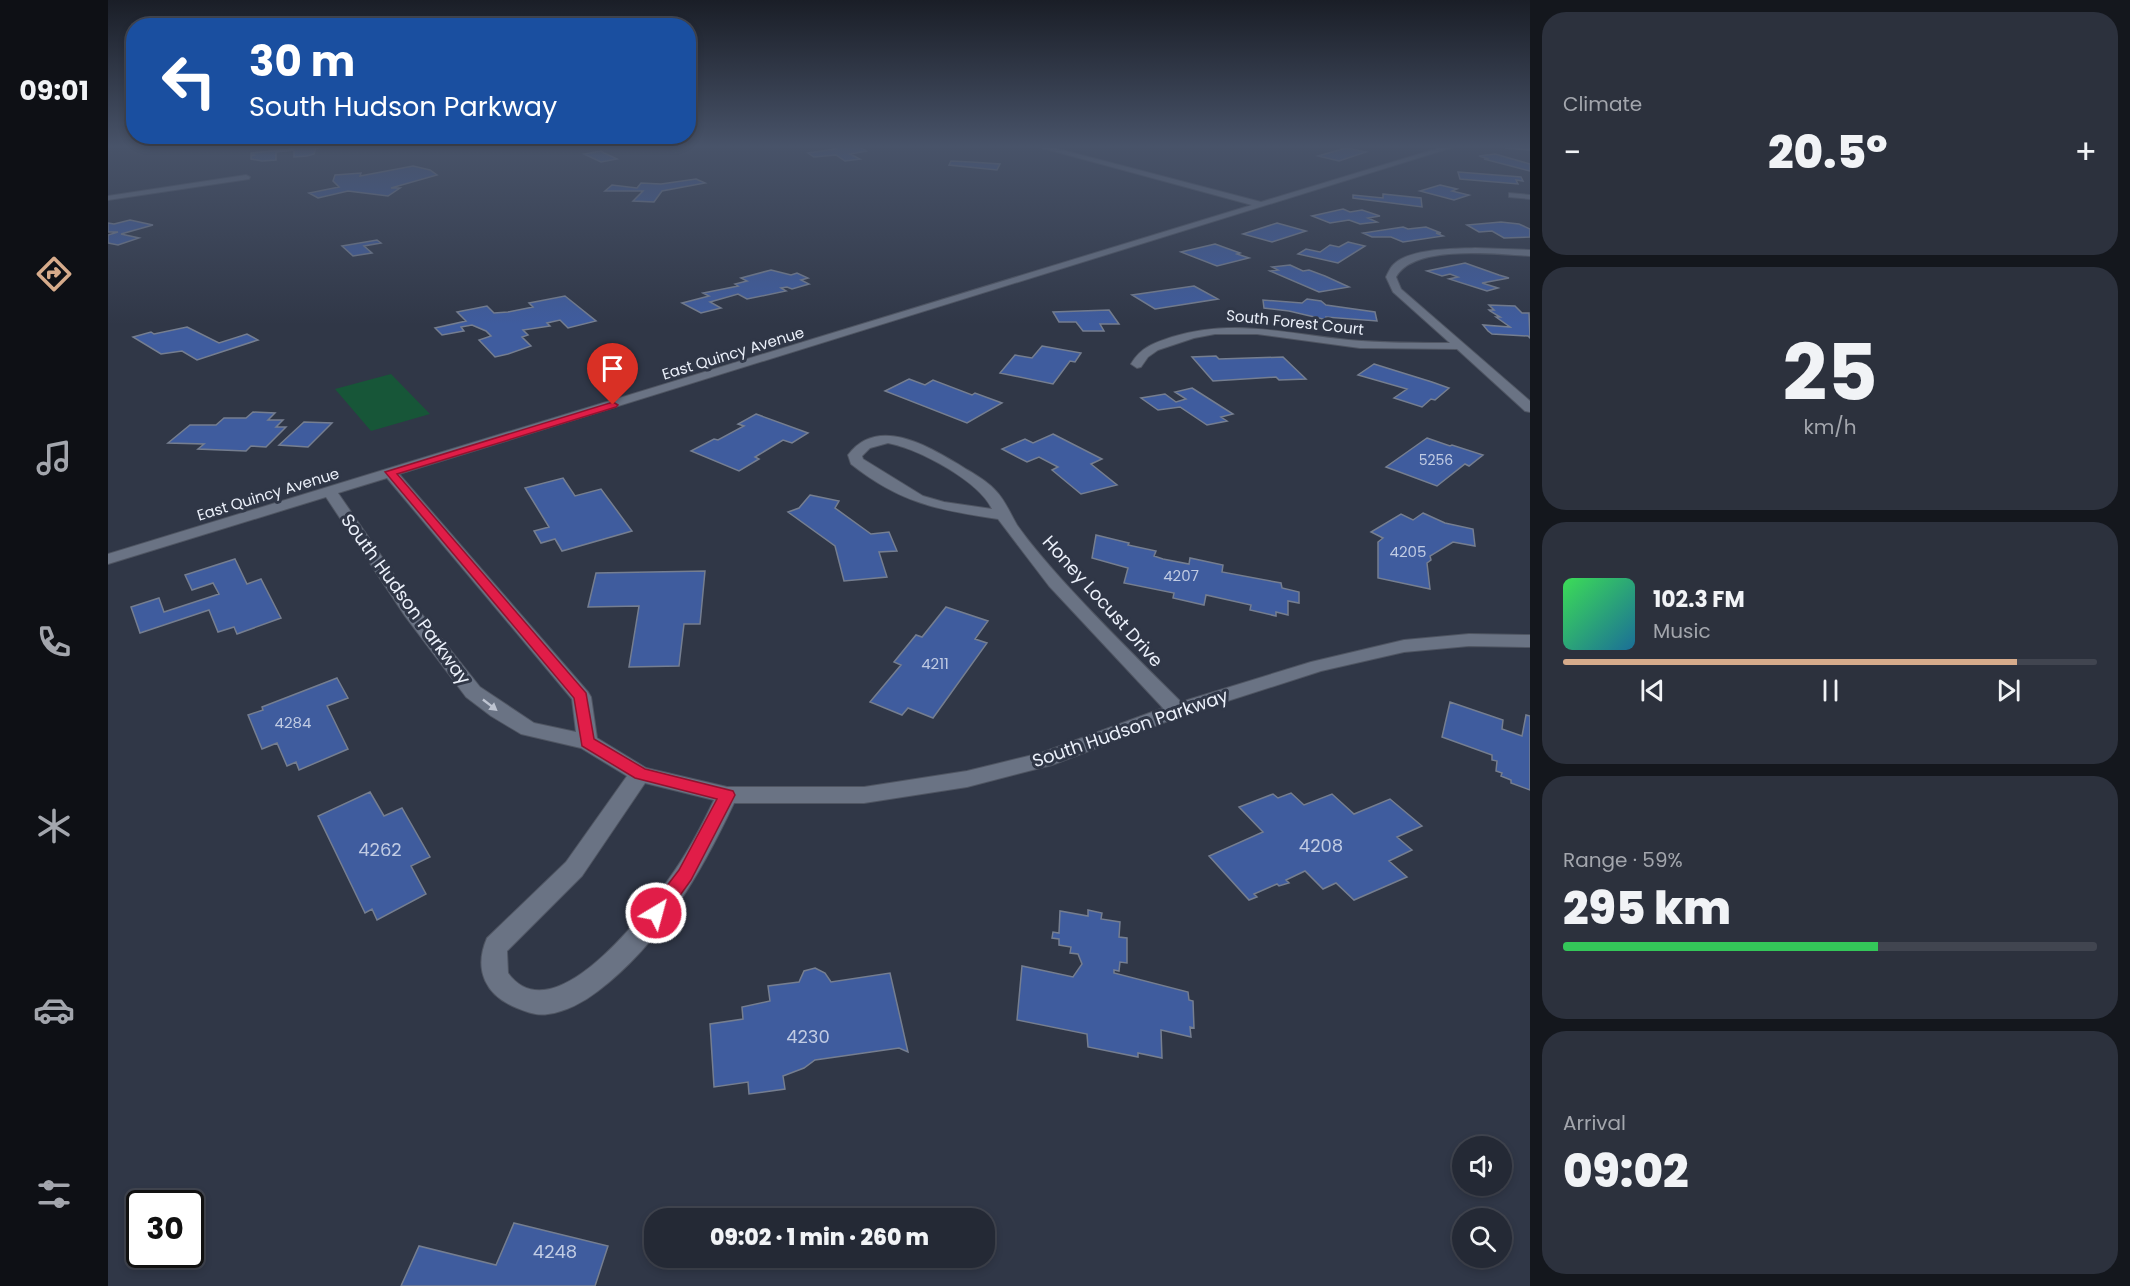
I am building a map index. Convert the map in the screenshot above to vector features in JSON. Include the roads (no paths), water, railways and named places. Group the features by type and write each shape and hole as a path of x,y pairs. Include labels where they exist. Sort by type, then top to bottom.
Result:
{"street":[{"name":"East Quincy Avenue","path":"108,559 1266,205"},
{"path":"1530,253 1429,254 1412,257 1392,271 1392,283 1530,408"},
{"name":"South Forest Court","path":"1137,364 1145,351 1187,335 1223,328 1251,329 1346,343 1461,346"},
{"name":"Honey Locust Drive","path":"1003,515 943,506 918,499 866,469 856,461 855,455 859,449 870,443 898,440 913,444 987,490 999,503 1003,515 1038,562 1079,610 1177,710"},
{"path":"390,472 581,697 587,742"},
{"name":"South Hudson Parkway","path":"329,491 411,612 473,692 498,711 528,729 587,742 640,774 727,795 864,795 967,779 1045,760 1177,710 1318,666 1404,646 1469,640 1530,641"},
{"path":"640,774 574,869 496,946 492,962 495,976 505,989 525,1000 550,1002 576,992 599,976 642,932 685,875 727,795"}]}
